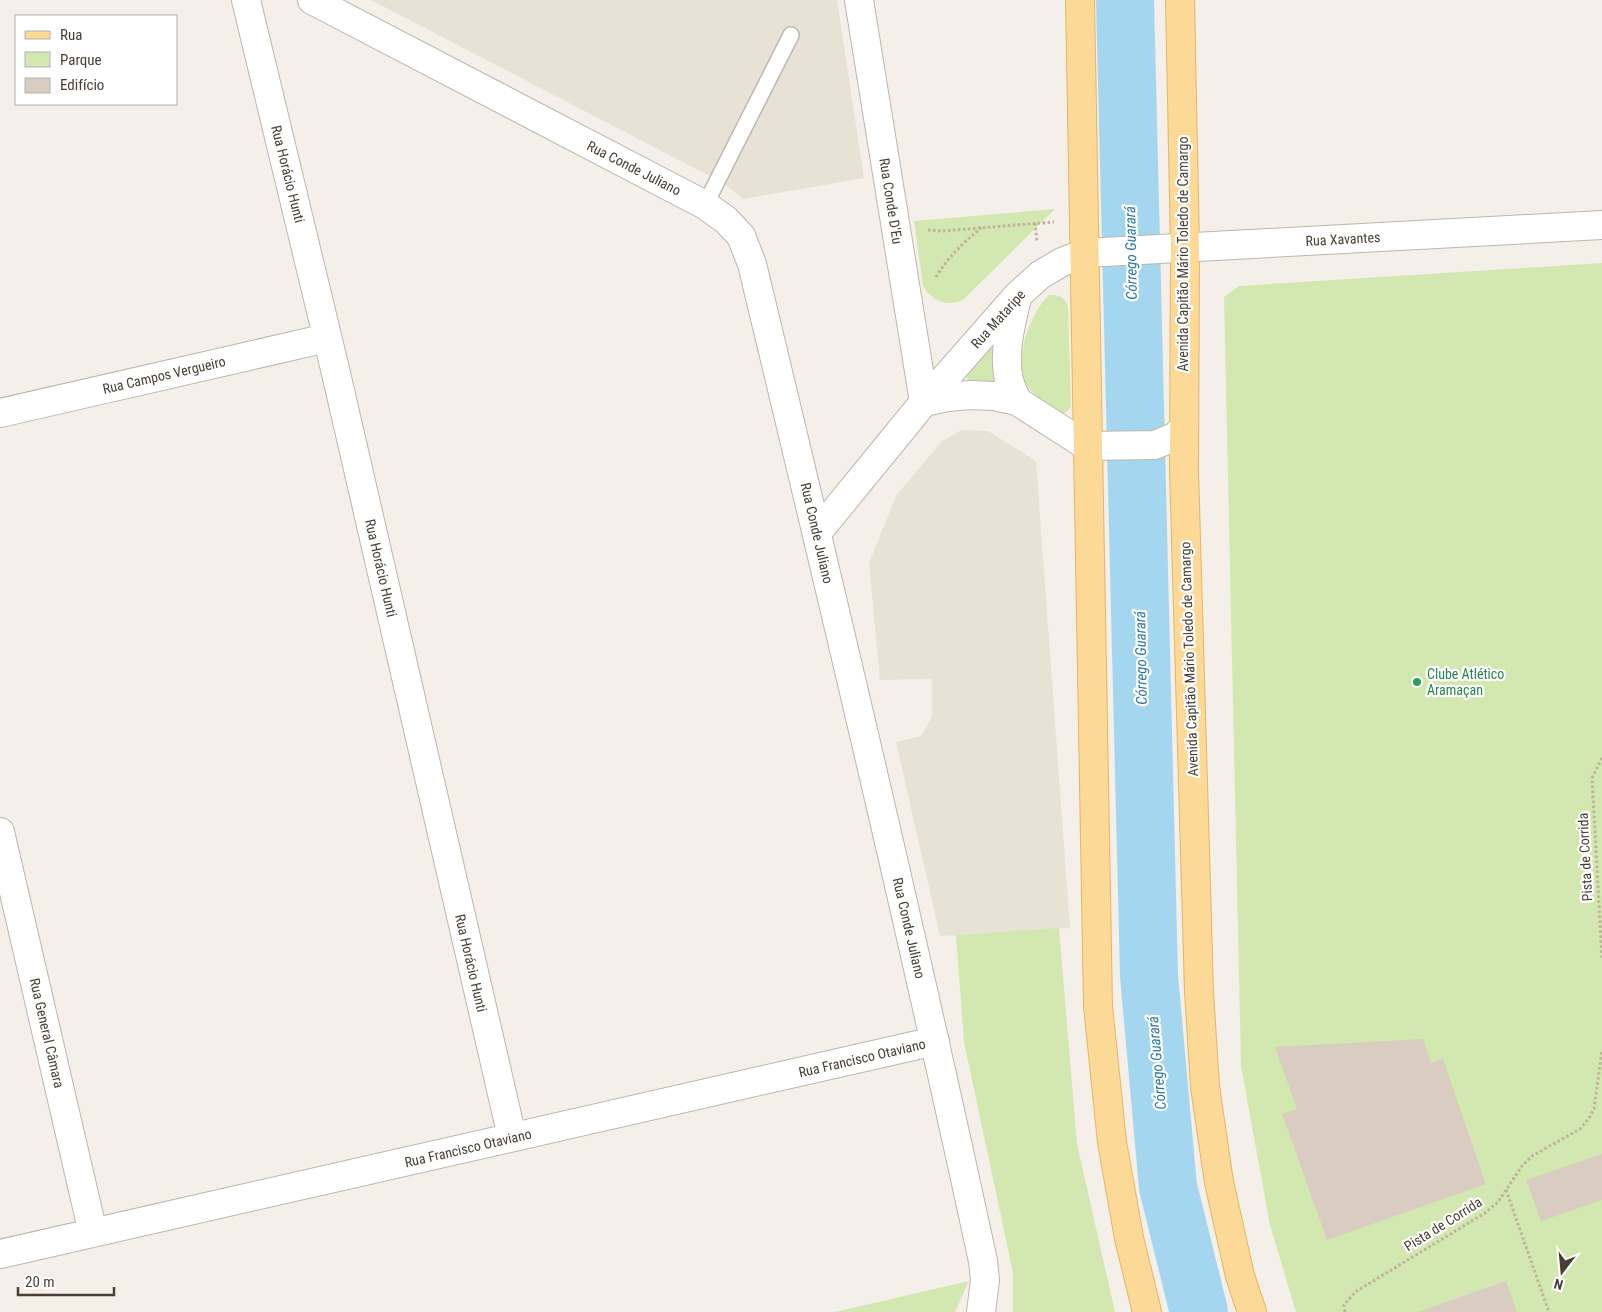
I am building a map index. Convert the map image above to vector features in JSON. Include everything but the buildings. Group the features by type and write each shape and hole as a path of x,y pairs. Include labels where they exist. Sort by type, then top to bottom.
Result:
{"main road":[{"path":"1080,0 1085,253 1097,446 1098,1006 1112,1142 1129,1238 1147,1312"},
{"name":"Avenida Capitão Mário Toledo de Camargo","path":"1180,0 1185,247 1184,470 1199,991 1205,1086 1219,1182 1240,1276 1252,1312"}],"street":[{"name":"Rua Horácio Hunti","path":"246,0 327,338 512,1138"},
{"name":"Rua Conde Juliano","path":"312,0 705,205 726,220 741,236 752,264 817,533 935,1041 983,1262 985,1280 981,1312"},
{"name":"Rua Conde D'Eu","path":"859,0 924,402"},
{"name":"Rua Xavantes","path":"1085,253 1602,225"},
{"name":"Rua Mataripe","path":"817,533 924,402 1018,294 1040,275 1062,262 1085,253"},
{"path":"1017,401 1008,376 1007,355 1009,335 1018,294"},
{"name":"Rua Campos Vergueiro","path":"0,413 327,338"},
{"path":"924,402 970,395 994,396 1017,401 1097,446 1154,444 1176,436 1184,427"},
{"name":"Rua General Câmara","path":"0,832 93,1233"},
{"name":"Rua Francisco Otaviano","path":"0,1254 935,1041"}],"lane":[{"path":"705,205 791,36"}],"path":[{"path":"896,228 942,231 1084,220"},
{"path":"908,306 926,292 942,266 960,245 982,227"},
{"name":"Pista de Corrida","path":"1602,758 1592,778 1602,958"},
{"name":"Pista de Corrida","path":"1345,1312 1344,1305 1355,1292 1486,1213 1498,1202 1522,1166 1532,1156 1580,1129 1590,1118 1594,1109 1602,1050"},
{"path":"1506,1190 1549,1312"}],"shaded area":[{"path":"371,0 837,0 864,178 743,199 723,183"},
{"path":"962,430 988,431 1036,461 1070,928 940,936 896,742 921,736 932,717 932,679 880,680 869,563 896,496 942,441"}],"green space":[{"path":"1055,209 963,300 946,303 935,299 926,291 923,286 914,221"},
{"name":"Clube Atlético Aramaçan","path":"1602,263 1602,1312 1296,1312 1270,1225 1241,1066 1224,297 1239,286"},
{"path":"1049,295 1062,297 1068,307 1071,406 1066,412 1059,414 1032,391 1025,382 1022,372 1023,348 1026,336 1036,312"},
{"path":"991,347 994,351 995,382 991,385 973,384 966,376 967,371 986,348"},
{"path":"1059,928 1077,1144 1115,1312 1013,1312 1013,1273 964,1042 956,935"},
{"path":"969,1281 955,1312 835,1312"}],"waterway":[{"name":"Córrego Guarará","path":"1125,0 1149,976 1168,1187 1199,1312"}],"place":[{"name":"Clube Atlético Aramaçan","path":"1417,682"}]}
